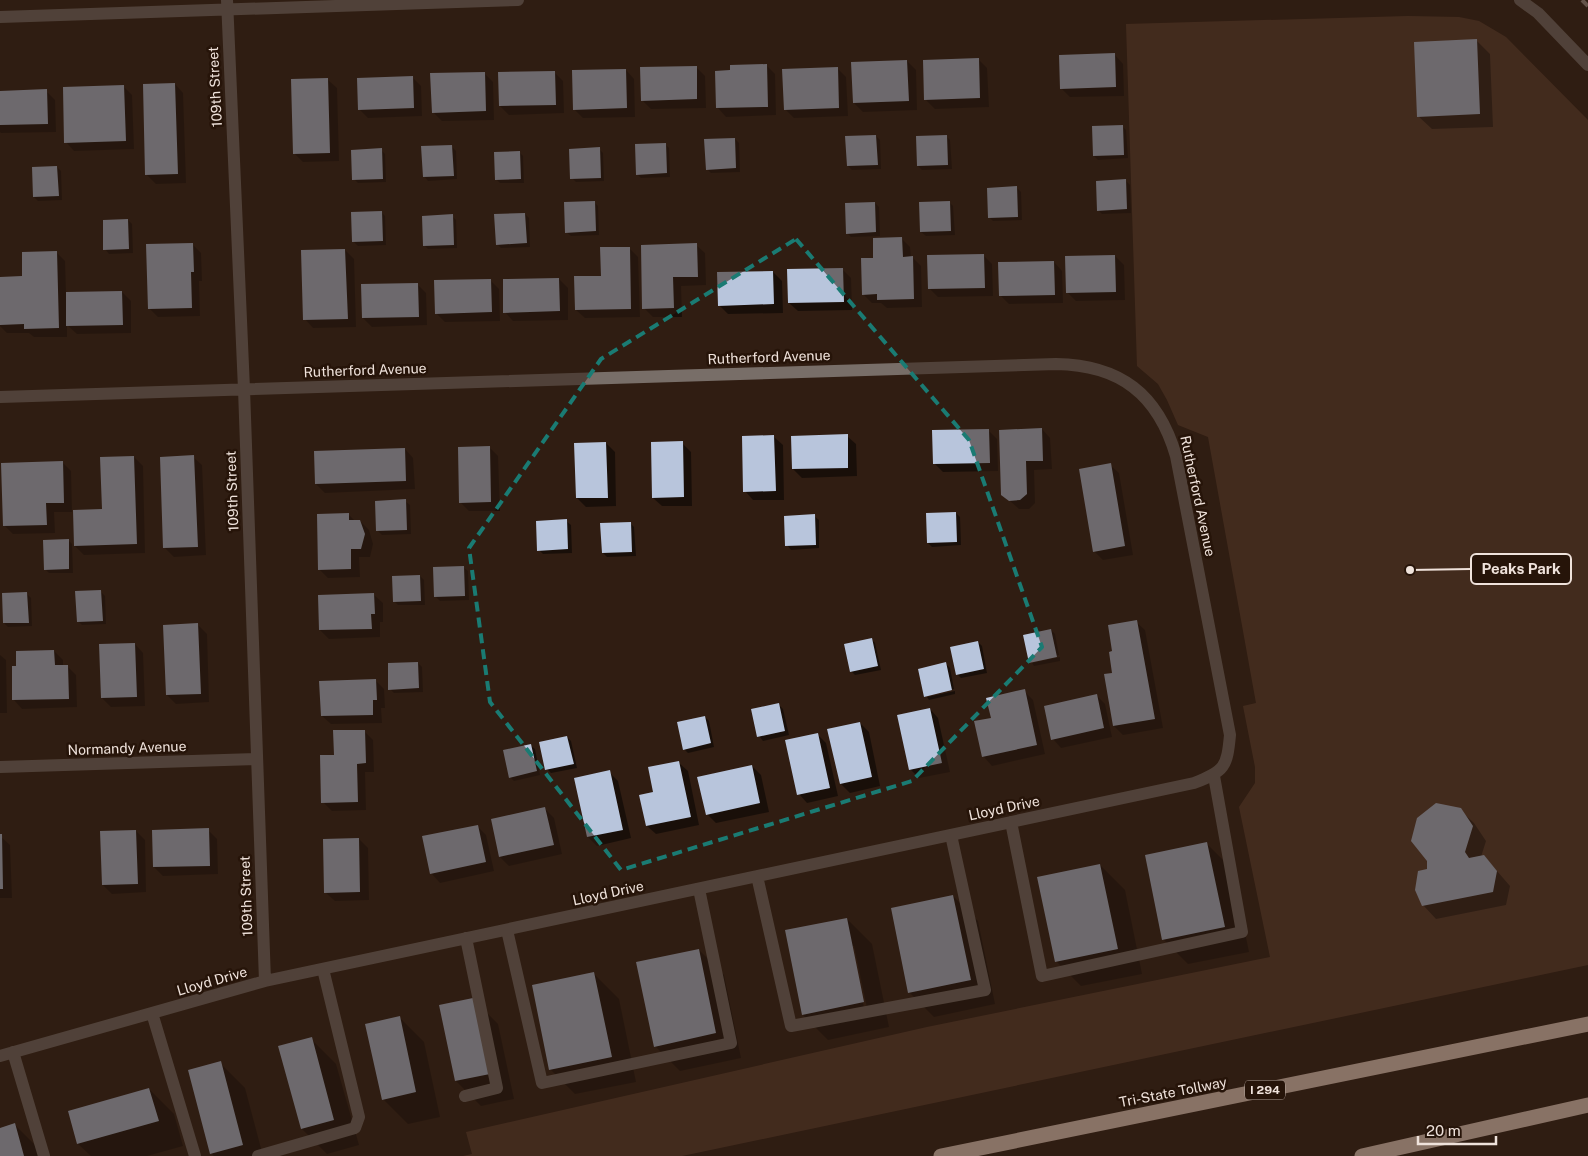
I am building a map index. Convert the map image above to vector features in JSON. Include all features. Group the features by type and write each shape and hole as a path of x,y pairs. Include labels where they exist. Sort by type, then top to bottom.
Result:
{"highway":[{"name":"Tri-State Tollway","path":"941,1156 1588,1024"},
{"path":"1362,1156 1588,1105"}],"street":[{"path":"0,17 227,5 518,0"},
{"path":"1520,0 1538,13 1588,65"},
{"name":"109th Street","path":"227,5 244,389 265,981"},
{"name":"Rutherford Avenue","path":"0,397 1056,364 1086,366 1104,370 1133,387 1155,408 1170,437 1176,456 1230,735 1228,756 1218,772"},
{"name":"Normandy Avenue","path":"0,767 256,759"},
{"path":"1011,822 1042,976 1242,932 1218,772"},
{"name":"Lloyd Drive","path":"0,1056 265,981 1194,783 1218,772"},
{"path":"757,876 791,1026 985,990 951,835"},
{"path":"507,930 542,1083 731,1043 699,889"},
{"path":"465,1096 497,1088 466,938"},
{"path":"258,1156 355,1128 359,1117 323,969"},
{"path":"152,1013 195,1156"},
{"path":"13,1052 44,1156"}],"highlighted area":[{"path":"796,239 969,440 1042,647 912,781 621,870 490,702 469,548 601,359"}],"shaded area":[{"path":"1408,16 1459,17 1479,21 1506,37 1588,120 1588,965 682,1156 463,1156 472,1154 466,1132 927,1027 1270,957 1239,807 1255,783 1255,767 1243,706 1256,703 1208,437 1178,425 1158,384 1137,366 1126,24"}],"building":[{"path":"1477,39 1480,114 1417,117 1414,42"},
{"path":"1115,53 1116,87 1060,89 1059,55"},
{"path":"979,58 980,98 924,100 923,60"},
{"path":"907,60 909,101 853,103 851,62"},
{"path":"767,64 768,107 716,108 715,71 730,70 730,65"},
{"path":"697,66 697,99 641,101 640,67"},
{"path":"838,67 839,108 784,110 782,69"},
{"path":"626,69 627,108 573,110 572,70"},
{"path":"555,71 556,105 499,106 498,72"},
{"path":"485,72 486,111 432,113 430,73"},
{"path":"413,76 414,108 358,110 357,78"},
{"path":"328,78 330,153 293,154 291,79"},
{"path":"175,83 178,174 145,175 143,84"},
{"path":"124,85 126,141 64,143 63,87"},
{"path":"47,89 48,124 0,125 0,91"},
{"path":"1123,125 1124,155 1093,156 1092,126"},
{"path":"876,135 878,165 847,166 845,136"},
{"path":"947,135 948,165 917,166 916,136"},
{"path":"735,138 736,168 706,170 704,139"},
{"path":"666,143 667,173 636,175 635,144"},
{"path":"452,145 454,176 423,177 421,146"},
{"path":"600,147 601,178 570,179 569,149"},
{"path":"382,148 383,179 352,180 351,150"},
{"path":"520,151 521,179 495,180 494,152"},
{"path":"57,166 59,196 33,197 32,167"},
{"path":"1126,179 1127,209 1097,211 1096,181"},
{"path":"1017,186 1018,217 988,218 987,188"},
{"path":"595,201 596,231 565,233 564,202"},
{"path":"950,201 951,231 920,232 919,202"},
{"path":"875,202 876,232 846,234 845,203"},
{"path":"382,211 383,241 352,242 351,212"},
{"path":"525,213 527,243 496,245 494,214"},
{"path":"453,214 454,245 423,246 422,216"},
{"path":"128,219 129,249 103,250 103,220"},
{"path":"902,237 903,257 913,256 914,299 877,300 877,294 862,295 861,258 873,258 873,238"},
{"path":"193,243 194,272 191,272 192,308 148,309 146,244"},
{"path":"697,243 698,277 673,277 674,308 642,309 641,245"},
{"path":"600,247 630,247 631,309 575,310 574,276 601,276"},
{"path":"345,249 348,319 303,320 301,250"},
{"path":"57,251 59,328 24,329 24,324 0,325 0,277 22,276 22,252"},
{"path":"984,254 985,288 928,289 927,255"},
{"path":"1115,255 1116,292 1066,293 1065,256"},
{"path":"1054,261 1055,295 999,296 998,262"},
{"path":"843,268 844,302 788,303 787,269"},
{"path":"773,271 774,304 718,306 717,272"},
{"path":"559,278 560,311 503,313 503,279"},
{"path":"491,279 492,312 435,314 434,280"},
{"path":"418,283 419,317 362,318 361,284"},
{"path":"122,291 123,325 66,326 66,292"},
{"path":"1042,428 1043,461 1026,461 1027,494 1020,500 1009,501 1001,495 999,430"},
{"path":"989,429 990,463 933,464 932,430"},
{"path":"848,434 848,468 792,469 791,436"},
{"path":"774,435 776,491 743,492 742,436"},
{"path":"683,441 684,497 652,498 651,442"},
{"path":"606,442 608,498 576,498 574,443"},
{"path":"490,446 491,502 459,503 458,447"},
{"path":"405,448 406,481 315,484 314,451"},
{"path":"194,455 198,547 163,548 160,457"},
{"path":"134,456 137,544 74,546 73,510 102,509 100,457"},
{"path":"63,461 64,503 46,503 47,525 3,526 1,463"},
{"path":"1111,463 1125,546 1093,552 1079,469"},
{"path":"406,499 407,530 376,531 375,501"},
{"path":"956,512 957,542 927,543 926,513"},
{"path":"349,513 349,520 360,520 365,534 361,549 351,549 351,569 318,570 317,514"},
{"path":"815,514 816,545 785,546 784,516"},
{"path":"567,519 568,549 537,551 536,521"},
{"path":"631,522 632,552 602,553 600,523"},
{"path":"69,539 69,569 44,570 43,540"},
{"path":"464,566 465,596 434,597 433,567"},
{"path":"420,575 421,601 393,602 392,576"},
{"path":"101,590 103,621 77,622 75,591"},
{"path":"27,592 29,623 3,623 2,593"},
{"path":"374,593 375,614 371,614 372,629 319,630 318,595"},
{"path":"1137,620 1155,719 1113,726 1104,674 1112,673 1109,652 1112,651 1108,625"},
{"path":"198,623 201,694 166,695 163,625"},
{"path":"1051,629 1057,657 1029,663 1023,635"},
{"path":"872,638 878,666 850,672 844,644"},
{"path":"978,641 984,669 956,675 950,647"},
{"path":"135,643 137,697 101,698 99,644"},
{"path":"54,650 55,665 68,665 69,699 12,700 12,666 16,666 16,651"},
{"path":"418,662 419,688 388,690 388,663"},
{"path":"946,662 952,690 924,697 918,669"},
{"path":"376,679 377,700 373,700 373,715 321,716 319,681"},
{"path":"1025,689 1037,745 982,757 974,721 991,718 986,698"},
{"path":"1097,694 1104,728 1051,740 1044,706"},
{"path":"779,703 785,731 757,737 751,709"},
{"path":"930,708 942,763 909,770 897,715"},
{"path":"705,716 711,743 683,750 677,722"},
{"path":"860,722 872,777 840,784 827,729"},
{"path":"333,730 365,730 366,763 357,764 358,802 321,803 320,755 334,755"},
{"path":"818,733 830,788 797,795 785,740"},
{"path":"567,736 574,764 545,770 539,742"},
{"path":"531,744 537,771 509,778 503,750"},
{"path":"679,761 691,817 646,826 639,795 653,792 648,767"},
{"path":"752,765 760,803 706,815 697,777"},
{"path":"610,770 623,830 587,837 574,778"},
{"path":"1436,803 1461,808 1473,826 1465,852 1469,858 1484,855 1497,871 1493,892 1422,906 1415,890 1418,871 1427,869 1427,861 1411,841 1417,818"},
{"path":"545,807 554,845 499,857 491,819"},
{"path":"478,825 486,862 430,874 422,836"},
{"path":"209,828 210,866 153,867 152,830"},
{"path":"136,830 138,884 102,885 100,831"},
{"path":"0,834 2,834 3,889 0,889"},
{"path":"359,838 360,892 324,893 323,839"},
{"path":"1207,842 1225,927 1162,940 1145,855"},
{"path":"1100,864 1118,949 1055,962 1037,877"},
{"path":"953,895 971,980 908,993 891,908"},
{"path":"847,918 864,1002 802,1015 785,930"},
{"path":"699,949 716,1033 654,1047 636,962"},
{"path":"594,972 612,1057 549,1070 532,985"},
{"path":"473,998 490,1074 455,1081 439,1005"},
{"path":"400,1016 416,1092 382,1100 365,1024"},
{"path":"312,1037 334,1120 301,1129 278,1046"},
{"path":"221,1061 243,1145 210,1154 188,1070"},
{"path":"149,1088 159,1121 77,1144 68,1111"},
{"path":"15,1123 24,1156 0,1156 0,1128"}],"railway":[{"path":"1582,0 1588,6"}],"place":[{"name":"Peaks Park","path":"1410,570"}]}
